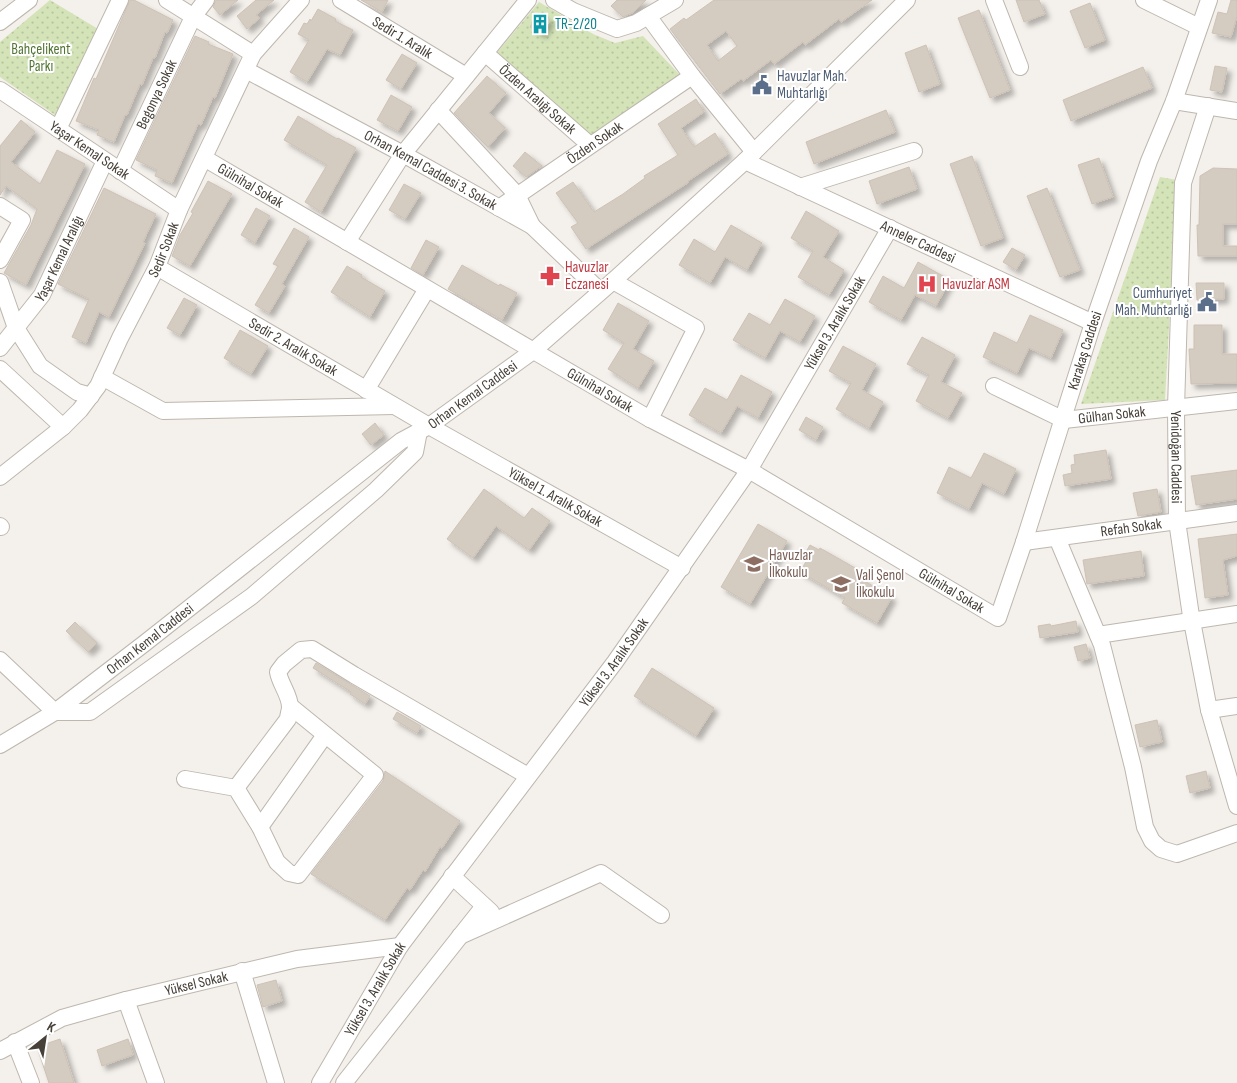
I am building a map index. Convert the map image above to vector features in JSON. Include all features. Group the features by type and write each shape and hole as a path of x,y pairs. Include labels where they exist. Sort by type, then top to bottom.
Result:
{"street":[{"path":"0,22 29,0"},
{"path":"58,129 120,0"},
{"path":"167,0 252,54"},
{"name":"Begonya Sokak","path":"120,170 193,17 206,0"},
{"name":"Sedir Sokak","path":"0,477 63,427 91,396 156,267 179,210 252,54 301,0"},
{"name":"Sedir 1. Aralık","path":"341,0 466,76"},
{"path":"347,242 403,154 528,0"},
{"path":"563,2 617,29 636,23 674,0"},
{"name":"Orhan Kemal Caddesi","path":"0,745 55,712 402,441 424,428 533,351 613,281 749,156 907,0"},
{"path":"994,0 1020,67"},
{"path":"1144,0 1199,27"},
{"name":"Karakaş Caddesi","path":"998,618 1064,420 1093,323 1149,161 1174,101 1209,0"},
{"path":"648,16 749,156"},
{"name":"Özden Aralığı Sokak","path":"485,53 590,145"},
{"name":"Orhan Kemal Caddesi 3. Sokak","path":"246,70 532,226 600,291"},
{"name":"Özden Sokak","path":"499,208 692,76"},
{"name":"Yaşar Kemal Sokak","path":"0,90 179,210"},
{"path":"1174,101 1237,111"},
{"name":"Yenidoğan Caddesi","path":"1208,106 1183,183 1176,408 1177,520 1192,620 1209,710 1237,806"},
{"path":"438,110 517,195 532,226"},
{"path":"800,187 914,151"},
{"name":"Anneler Caddesi","path":"749,156 800,187 1093,323"},
{"name":"Gülnihal Sokak","path":"204,158 650,420 749,470 998,618"},
{"name":"Yaşar Kemal Aralığı","path":"0,348 42,295 105,160"},
{"path":"0,206 22,220 0,260"},
{"name":"Yüksel 3. Aralık Sokak","path":"320,1083 400,946 615,662 749,470 890,228"},
{"name":"Sedir 2. Aralık Sokak","path":"156,267 394,406 424,428"},
{"path":"613,281 696,328 650,420"},
{"path":"0,282 16,328 40,366 77,392 91,396"},
{"path":"366,390 427,289"},
{"path":"0,369 63,427"},
{"path":"102,377 163,410 394,406"},
{"name":"Gülhan Sokak","path":"994,386 1064,420 1237,401"},
{"path":"0,660 55,712 90,712 252,596 376,490 415,452 424,428"},
{"name":"Yüksel 1. Aralık Sokak","path":"424,428 682,568"},
{"name":"Refah Sokak","path":"1024,542 1237,513"},
{"path":"1057,538 1102,645 1133,767 1145,827 1152,841 1161,849 1177,854 1237,833"},
{"path":"1098,635 1237,614"},
{"path":"236,788 288,719 290,706 279,680 278,672 284,664 301,650 312,649 528,776"},
{"path":"185,779 236,788 260,827 277,862 289,873 298,875 375,775 290,706"},
{"path":"1209,710 1237,706"},
{"path":"260,827 325,735"},
{"path":"460,936 601,873 661,915"},
{"path":"452,876 484,906 500,918"},
{"path":"344,1083 484,906"},
{"name":"Yüksel Sokak","path":"0,1051 62,1018 126,1000 297,959 400,946"},
{"path":"242,971 276,1083"},
{"path":"126,1000 156,1083"},
{"path":"15,1042 31,1083"}],"green space":[{"name":"Bahçelikent Parkı","path":"50,0 98,29 55,115 0,77 0,42"},
{"path":"539,2 593,34 615,43 643,36 680,75 591,139 496,54"},
{"path":"1160,177 1177,180 1165,400 1081,404"}],"building":[{"path":"130,0 134,0 173,20 167,33 165,32 155,58 153,58 142,85 140,84 114,142 97,135 99,130 76,121"},
{"path":"216,0 238,0 220,15 213,7"},
{"path":"256,0 274,0 256,15 260,18 247,29 237,16"},
{"path":"361,0 388,0 382,12"},
{"path":"617,0 646,0 634,12 623,17 611,6"},
{"path":"714,0 872,0 841,22 839,19 805,45 803,42 774,64 771,60 743,81 741,79 720,94 670,29 684,18 686,20","holes":["726,31 737,46 718,61 707,45"]},
{"path":"1016,0 1039,0 1045,14 1024,22"},
{"path":"1231,0 1237,0 1237,16 1231,37 1212,33 1218,12 1227,14"},
{"path":"1090,3 1105,40 1085,48 1070,11"},
{"path":"318,9 336,19 335,21 353,30 340,55 327,49 307,82 290,72 309,40 298,34 304,23 307,24 310,19 311,21"},
{"path":"979,10 1010,90 990,98 958,18"},
{"name":"TR-2/20","path":"538,13 550,20 542,34 530,27"},
{"path":"195,36 209,42 208,44 233,54 215,98 213,97 201,125 198,124 172,183 155,176 157,170 136,160"},
{"path":"926,45 940,84 919,92 905,53"},
{"path":"402,54 417,63 401,89 386,80"},
{"path":"1215,66 1227,68 1222,92 1210,90"},
{"path":"1143,67 1152,88 1071,121 1063,100"},
{"path":"487,76 506,93 489,113 505,128 488,147 454,113"},
{"path":"391,95 412,107 398,131 377,120"},
{"path":"696,99 704,112 681,128 694,147 715,133 728,154 689,182 586,249 571,227 578,223 556,193 573,182 594,212 623,194 645,178 644,176 678,155 658,124"},
{"path":"886,110 895,132 814,164 806,142"},
{"path":"298,116 356,148 321,212 305,202 327,165 284,140"},
{"path":"21,120 35,132 11,162 40,184 57,150 85,164 26,285 4,273 31,225 37,209 6,186 0,195 0,146"},
{"path":"525,152 542,166 526,177 513,166"},
{"path":"972,156 1003,238 981,246 950,164"},
{"path":"1099,158 1113,197 1092,204 1078,165"},
{"path":"909,167 917,189 877,204 869,181"},
{"path":"1213,168 1237,169 1237,224 1223,224 1223,246 1237,246 1237,256 1198,256 1197,225 1199,225 1200,176"},
{"path":"208,181 232,194 190,266 172,256 180,235 193,213 191,212"},
{"path":"404,184 421,193 405,219 389,210"},
{"path":"104,188 156,214 143,242 145,243 109,317 99,312 86,343 72,337 89,299 58,284"},
{"path":"1047,188 1080,270 1060,277 1027,196"},
{"path":"256,208 270,216 255,243 241,235"},
{"path":"806,211 839,231 823,257 844,270 829,295 798,277 813,251 791,238"},
{"path":"731,225 762,243 747,270 725,257 710,283 679,265 694,239 715,252"},
{"path":"294,228 309,237 282,284 285,286 269,313 255,305 278,266 273,264"},
{"path":"426,240 439,247 423,275 411,268"},
{"path":"1012,248 1025,255 1016,270 1003,262"},
{"path":"918,262 950,280 936,306 915,295 901,320 869,302 883,276 904,288"},
{"path":"462,265 499,286 500,284 517,293 502,320 448,289"},
{"path":"347,266 385,291 370,317 331,292"},
{"path":"1196,283 1224,283 1224,299 1197,300"},
{"path":"184,298 197,305 180,335 167,328"},
{"path":"785,299 815,316 800,342 780,331 765,358 733,340 749,313 770,325"},
{"path":"618,303 649,321 633,349 654,361 638,388 608,369 624,343 603,330"},
{"path":"1030,315 1063,330 1051,358 1029,348 1017,373 983,357 994,332 1017,343"},
{"path":"1194,325 1222,325 1222,354 1237,354 1237,383 1191,384 1189,349 1194,349"},
{"path":"240,330 268,346 251,374 224,358"},
{"path":"922,337 955,355 941,382 962,393 948,418 916,401 929,375 907,364"},
{"path":"843,346 876,364 862,390 883,402 869,428 836,409 851,383 829,371"},
{"path":"741,375 772,392 758,418 737,406 721,433 689,415 705,388 727,400"},
{"path":"806,417 823,427 816,440 799,430"},
{"path":"375,423 384,435 371,445 362,434"},
{"path":"1106,450 1111,479 1065,486 1063,475 1072,473 1071,465 1075,464 1074,455"},
{"path":"984,453 1016,469 1004,494 982,483 969,509 937,493 949,467 971,478"},
{"path":"1237,470 1237,499 1196,505 1191,476"},
{"path":"484,489 524,518 532,508 550,521 529,550 496,526 473,558 447,539"},
{"path":"1157,489 1161,512 1138,516 1133,493"},
{"name":"Havuzlar İlkokulu","path":"758,524 787,541 750,604 721,587"},
{"path":"1237,534 1237,556 1223,560 1228,595 1205,598 1198,539"},
{"name":"Valİ Şenol İlkokulu","path":"810,545 819,550 820,548 864,573 861,579 892,597 877,623 842,603 845,598 800,572 808,558 804,555"},
{"path":"1141,551 1144,576 1087,584 1083,560"},
{"path":"1076,621 1078,632 1040,638 1038,626 1050,624 1051,626"},
{"path":"75,622 97,643 88,652 66,631"},
{"path":"1086,644 1090,658 1078,661 1074,647"},
{"path":"316,663 370,696 365,704 350,694 351,692 313,668"},
{"path":"652,668 714,708 696,736 634,696"},
{"path":"397,712 421,726 417,733 393,719"},
{"path":"1157,720 1162,742 1140,747 1135,725"},
{"path":"385,771 460,821 442,848 440,847 425,872 423,870 410,890 407,888 385,920 311,874 383,781"},
{"path":"1206,771 1210,788 1190,793 1186,776"},
{"path":"276,980 282,1001 263,1007 257,985"},
{"path":"60,1039 74,1083 49,1083 37,1047"},
{"path":"128,1039 133,1055 102,1066 97,1050"}],"place":[{"name":"TR-2/20","path":"540,24"},
{"name":"Havuzlar Mah. Muhtarlığı","path":"762,85"},
{"name":"Havuzlar Eczanesi","path":"550,276"},
{"name":"Havuzlar ASM","path":"927,284"},
{"name":"Cumhuriyet Mah. Muhtarlığı","path":"1207,302"},
{"name":"Havuzlar İlkokulu","path":"754,564"},
{"name":"Valİ Şenol İlkokulu","path":"841,584"}]}
